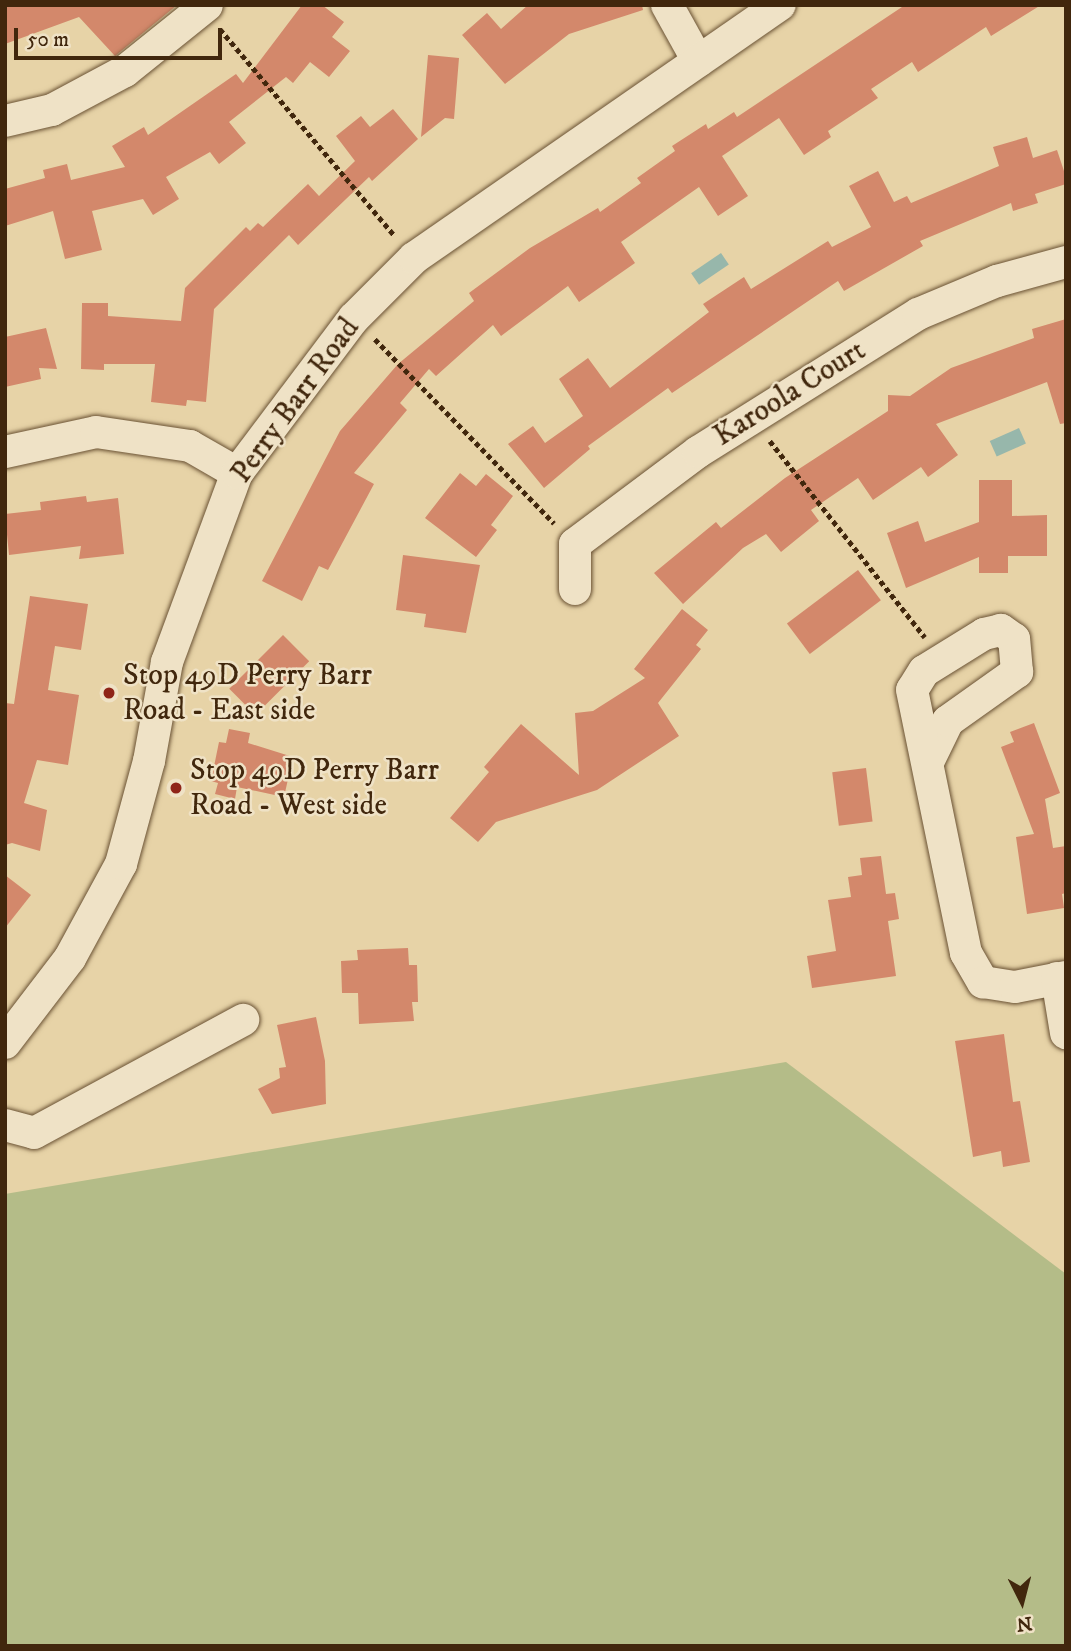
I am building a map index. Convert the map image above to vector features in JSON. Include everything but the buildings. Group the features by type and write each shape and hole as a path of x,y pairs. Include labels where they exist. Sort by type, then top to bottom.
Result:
{"street":[{"path":"667,5 698,61"},
{"name":"Perry Barr Road","path":"5,1043 70,958 121,864 149,761 167,662 237,473 354,318 414,258 780,5"},
{"path":"5,121 52,110 125,71 202,11"},
{"name":"Karoola Court","path":"575,544 752,419 918,314 997,281 1066,262"},
{"path":"5,452 96,432 190,446 237,473"},
{"path":"575,544 575,589"},
{"path":"929,760 948,721 1007,682 1017,672 1019,660 1014,639 1001,630 984,634 924,671 912,690 929,760 967,953 983,982 1016,987 1061,977 1066,1033"},
{"path":"5,1125 34,1133 243,1020"}],"path":[{"path":"202,11 414,258"},
{"path":"354,318 575,544"},
{"path":"752,419 943,659"}],"green space":[{"path":"786,1062 1066,1274 1066,1646 5,1646 5,1194"}],"shaded area":[{"path":"721,253 729,265 699,285 691,273"},
{"path":"1019,428 1026,444 997,457 990,441"}],"place":[{"name":"Stop 49D Perry Barr Road - East side","path":"109,693"},
{"name":"Stop 49D Perry Barr Road - West side","path":"176,788"}]}
